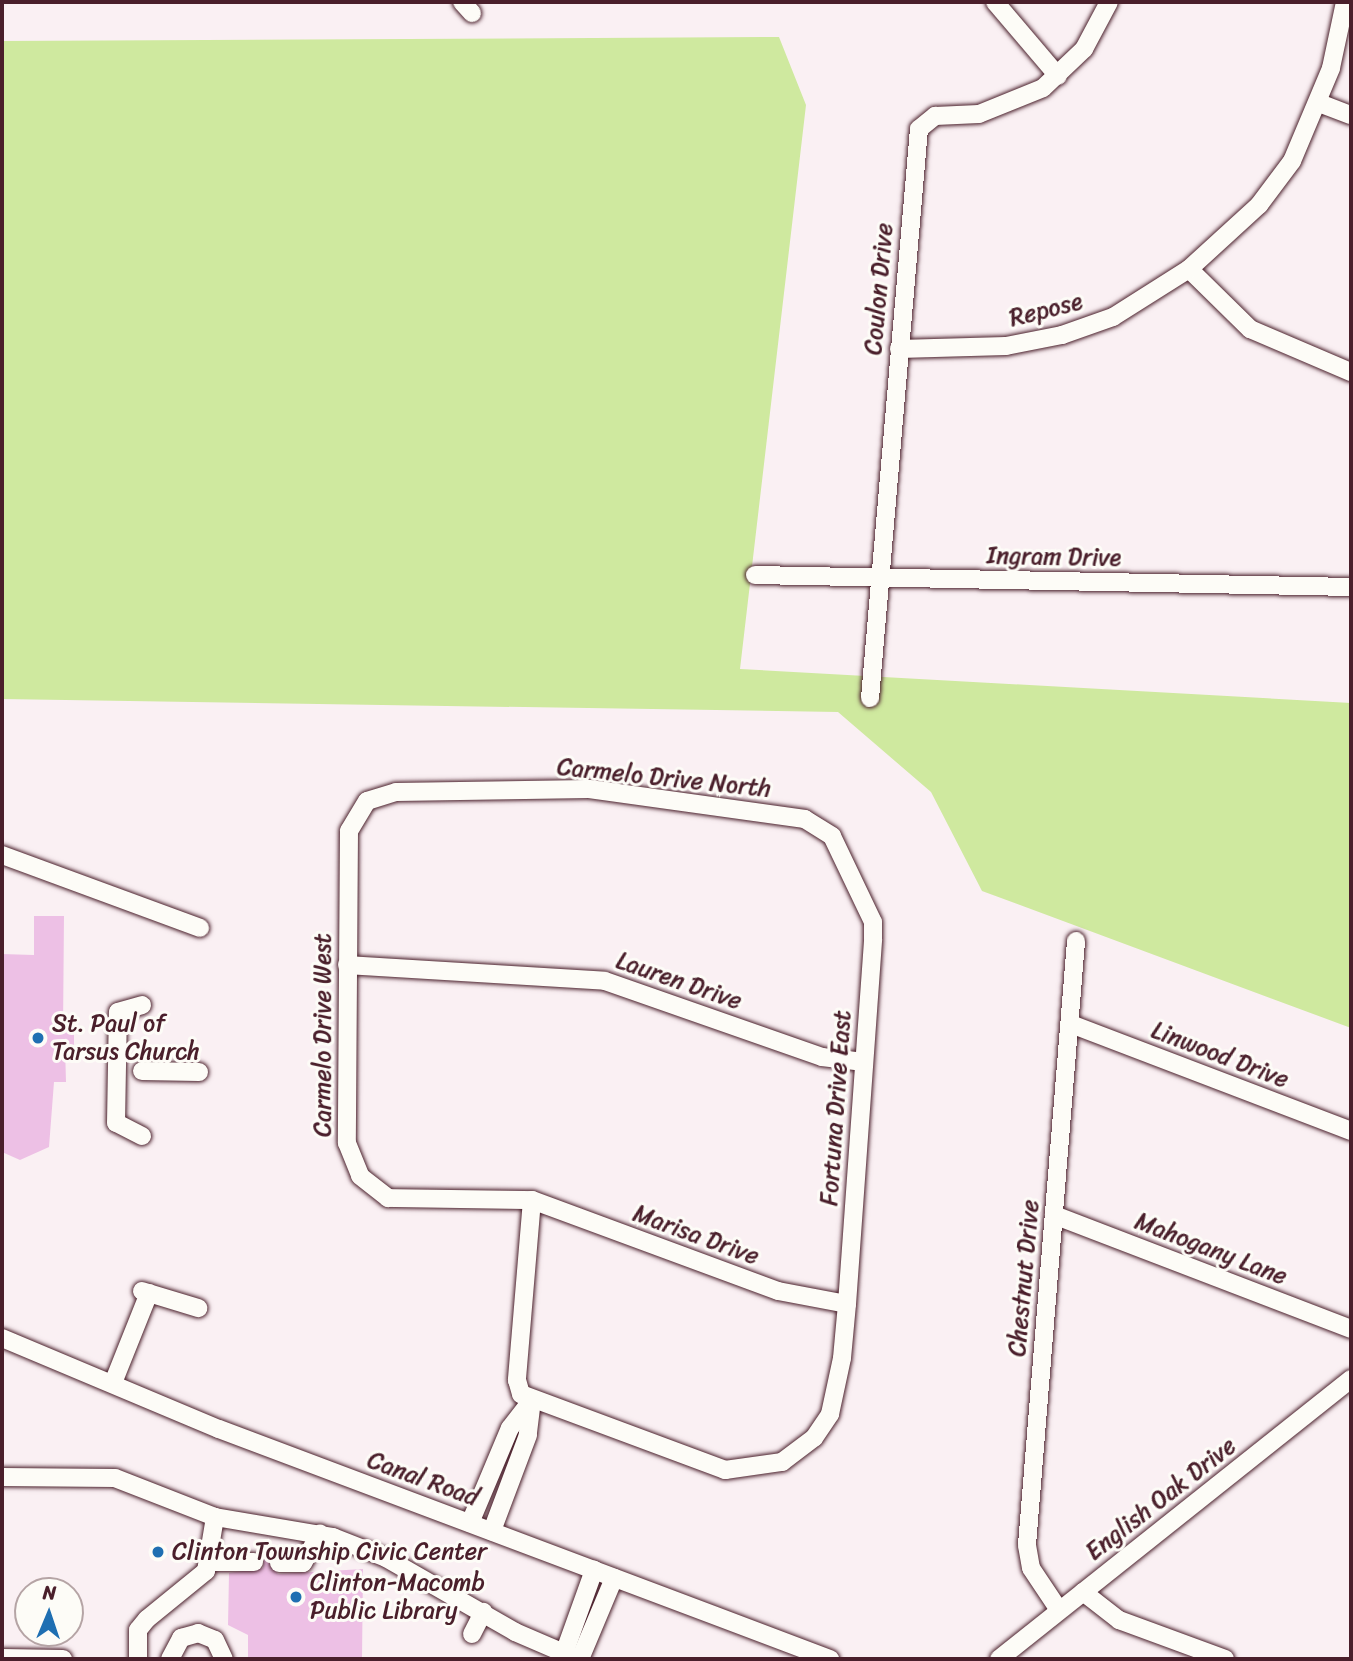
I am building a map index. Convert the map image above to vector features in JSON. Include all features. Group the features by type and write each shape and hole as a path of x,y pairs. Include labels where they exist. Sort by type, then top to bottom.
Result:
{"street":[{"path":"995,2 1058,76"},
{"name":"Coulon Drive","path":"870,698 877,579 919,129 935,116 1009,106 1058,76 1099,28 1109,2"},
{"name":"Repose","path":"899,349 1006,346 1062,335 1113,317 1189,269 1273,188 1319,103 1345,2"},
{"path":"1319,103 1351,115"},
{"path":"1189,269 1250,329 1351,372"},
{"name":"Ingram Drive","path":"755,575 1351,587"},
{"name":"Carmelo Drive North","path":"368,801 396,792 578,789 662,798 805,819 832,836 850,865"},
{"name":"Carmelo Drive West","path":"368,801 349,831 347,1143 360,1176 394,1200 532,1200"},
{"path":"2,855 200,928"},
{"name":"Fortuna Drive East","path":"532,1400 711,1467 751,1471 782,1462 814,1438 830,1414 842,1358 873,922 850,865"},
{"name":"Chestnut Drive","path":"1059,1610 1031,1568 1027,1545 1076,941"},
{"name":"Lauren Drive","path":"347,965 605,981 822,1056 864,1062"},
{"path":"142,1005 117,1012 116,1123 142,1136"},
{"name":"Linwood Drive","path":"1071,1024 1351,1131"},
{"path":"142,1071 199,1072"},
{"path":"492,1531 528,1434 532,1400 517,1380 532,1200"},
{"name":"Marisa Drive","path":"532,1200 778,1291 846,1304"},
{"name":"Mahogany Lane","path":"1054,1215 1351,1329"},
{"path":"113,1383 146,1292 198,1308"},
{"name":"Canal Road","path":"2,1338 470,1523 830,1659"},
{"name":"English Oak Drive","path":"1000,1659 1351,1379"},
{"path":"470,1523 510,1428 532,1400"},
{"path":"2,1477 115,1478 215,1517 320,1533 386,1558 571,1658"},
{"path":"138,1659 138,1630 198,1584 211,1562 215,1517"},
{"path":"279,1563 303,1563 320,1533"},
{"path":"211,1562 254,1562"},
{"path":"571,1658 594,1570"},
{"path":"571,1658 614,1578"},
{"path":"1083,1592 1119,1620 1225,1659"},
{"path":"472,1633 483,1612"},
{"path":"170,1659 181,1638 198,1633 215,1640 224,1659"},
{"path":"2,1658 63,1659"}],"green space":[{"path":"779,37 806,105 740,669 1351,703 1351,1028 982,891 931,792 838,712 2,699 2,41"}],"building":[{"name":"St. Paul of Tarsus Church","path":"34,916 64,916 63,1031 74,1031 74,1046 65,1046 66,1082 54,1082 49,1147 20,1160 2,1152 2,954 34,955"},
{"name":"Clinton-Macomb Public Library","path":"254,1545 279,1546 268,1562 278,1574 363,1569 362,1659 248,1659 248,1635 228,1625 229,1573 263,1568 264,1557"}],"place":[{"name":"St. Paul of Tarsus Church","path":"38,1038"},
{"name":"Clinton Township Civic Center","path":"158,1552"},
{"name":"Clinton-Macomb Public Library","path":"296,1597"}]}
